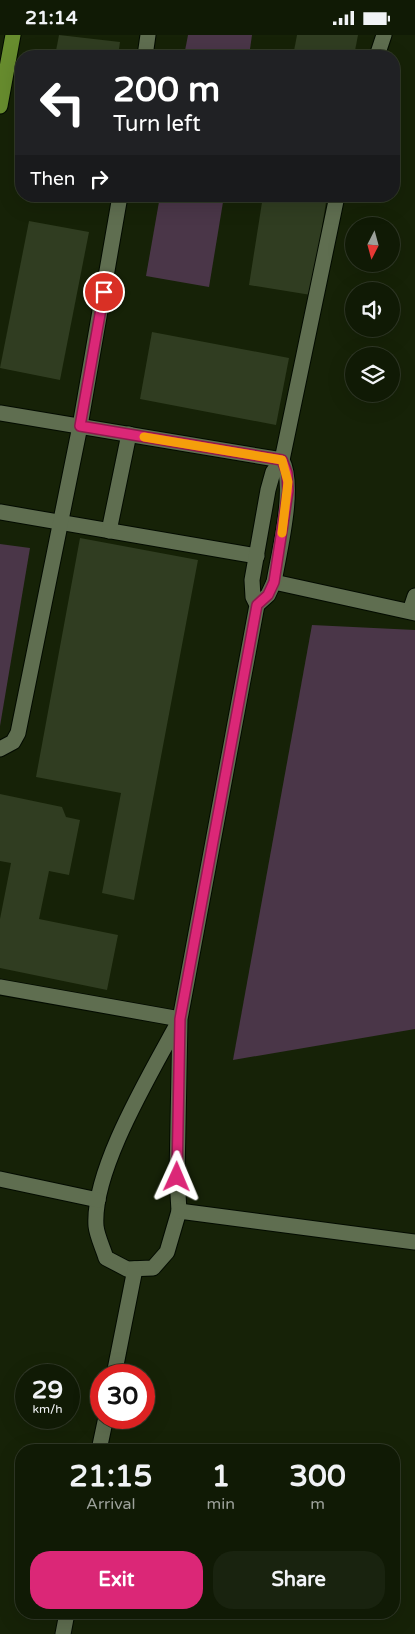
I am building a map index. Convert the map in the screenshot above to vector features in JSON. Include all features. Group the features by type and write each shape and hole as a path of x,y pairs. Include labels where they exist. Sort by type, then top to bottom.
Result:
{"main road":[{"path":"0,106 13,35"}],"street":[{"path":"145,50 148,35"},
{"path":"378,50 384,35"},
{"path":"0,749 13,742 18,733 62,523 119,202"},
{"path":"180,1019 128,1116 98,1199 96,1226 106,1259 127,1269 153,1267 167,1252 179,1211 177,1177 180,1019 257,605 252,589 270,481 282,460 336,202"},
{"path":"0,413 282,460"},
{"path":"109,531 129,434"},
{"path":"257,605 268,595 274,582 288,491 287,473 282,460"},
{"path":"0,512 257,556"},
{"path":"274,582 412,612 415,596"},
{"path":"0,987 180,1019"},
{"path":"0,1179 98,1199"},
{"path":"179,1211 415,1241"},
{"path":"116,1364 135,1269"},
{"path":"100,1444 103,1429"},
{"path":"62,1634 66,1619"}],"shaded area":[{"path":"188,35 252,35 250,50 185,50"},
{"path":"159,202 223,202 209,287 146,276"},
{"path":"0,544 30,548 0,726"},
{"path":"312,625 415,630 415,1029 233,1060"}],"building":[{"path":"59,35 120,42 119,50 56,50"},
{"path":"297,35 358,35 355,50 294,50"},
{"path":"262,202 326,202 311,295 249,285"},
{"path":"29,221 89,232 60,380 0,368"},
{"path":"152,332 289,358 276,425 140,399"},
{"path":"80,538 198,560 134,900 102,893 121,793 36,777"},
{"path":"0,794 62,807 66,817 80,820 69,875 49,871 39,919 118,935 107,990 0,968 0,919 11,863 0,861"}],"slow traffic":[{"path":"144,437 282,460 287,473 288,491 282,533"}],"route":[{"path":"104,292 80,426 282,460 288,482 274,582 268,595 257,605 180,1019 177,1177"}]}
